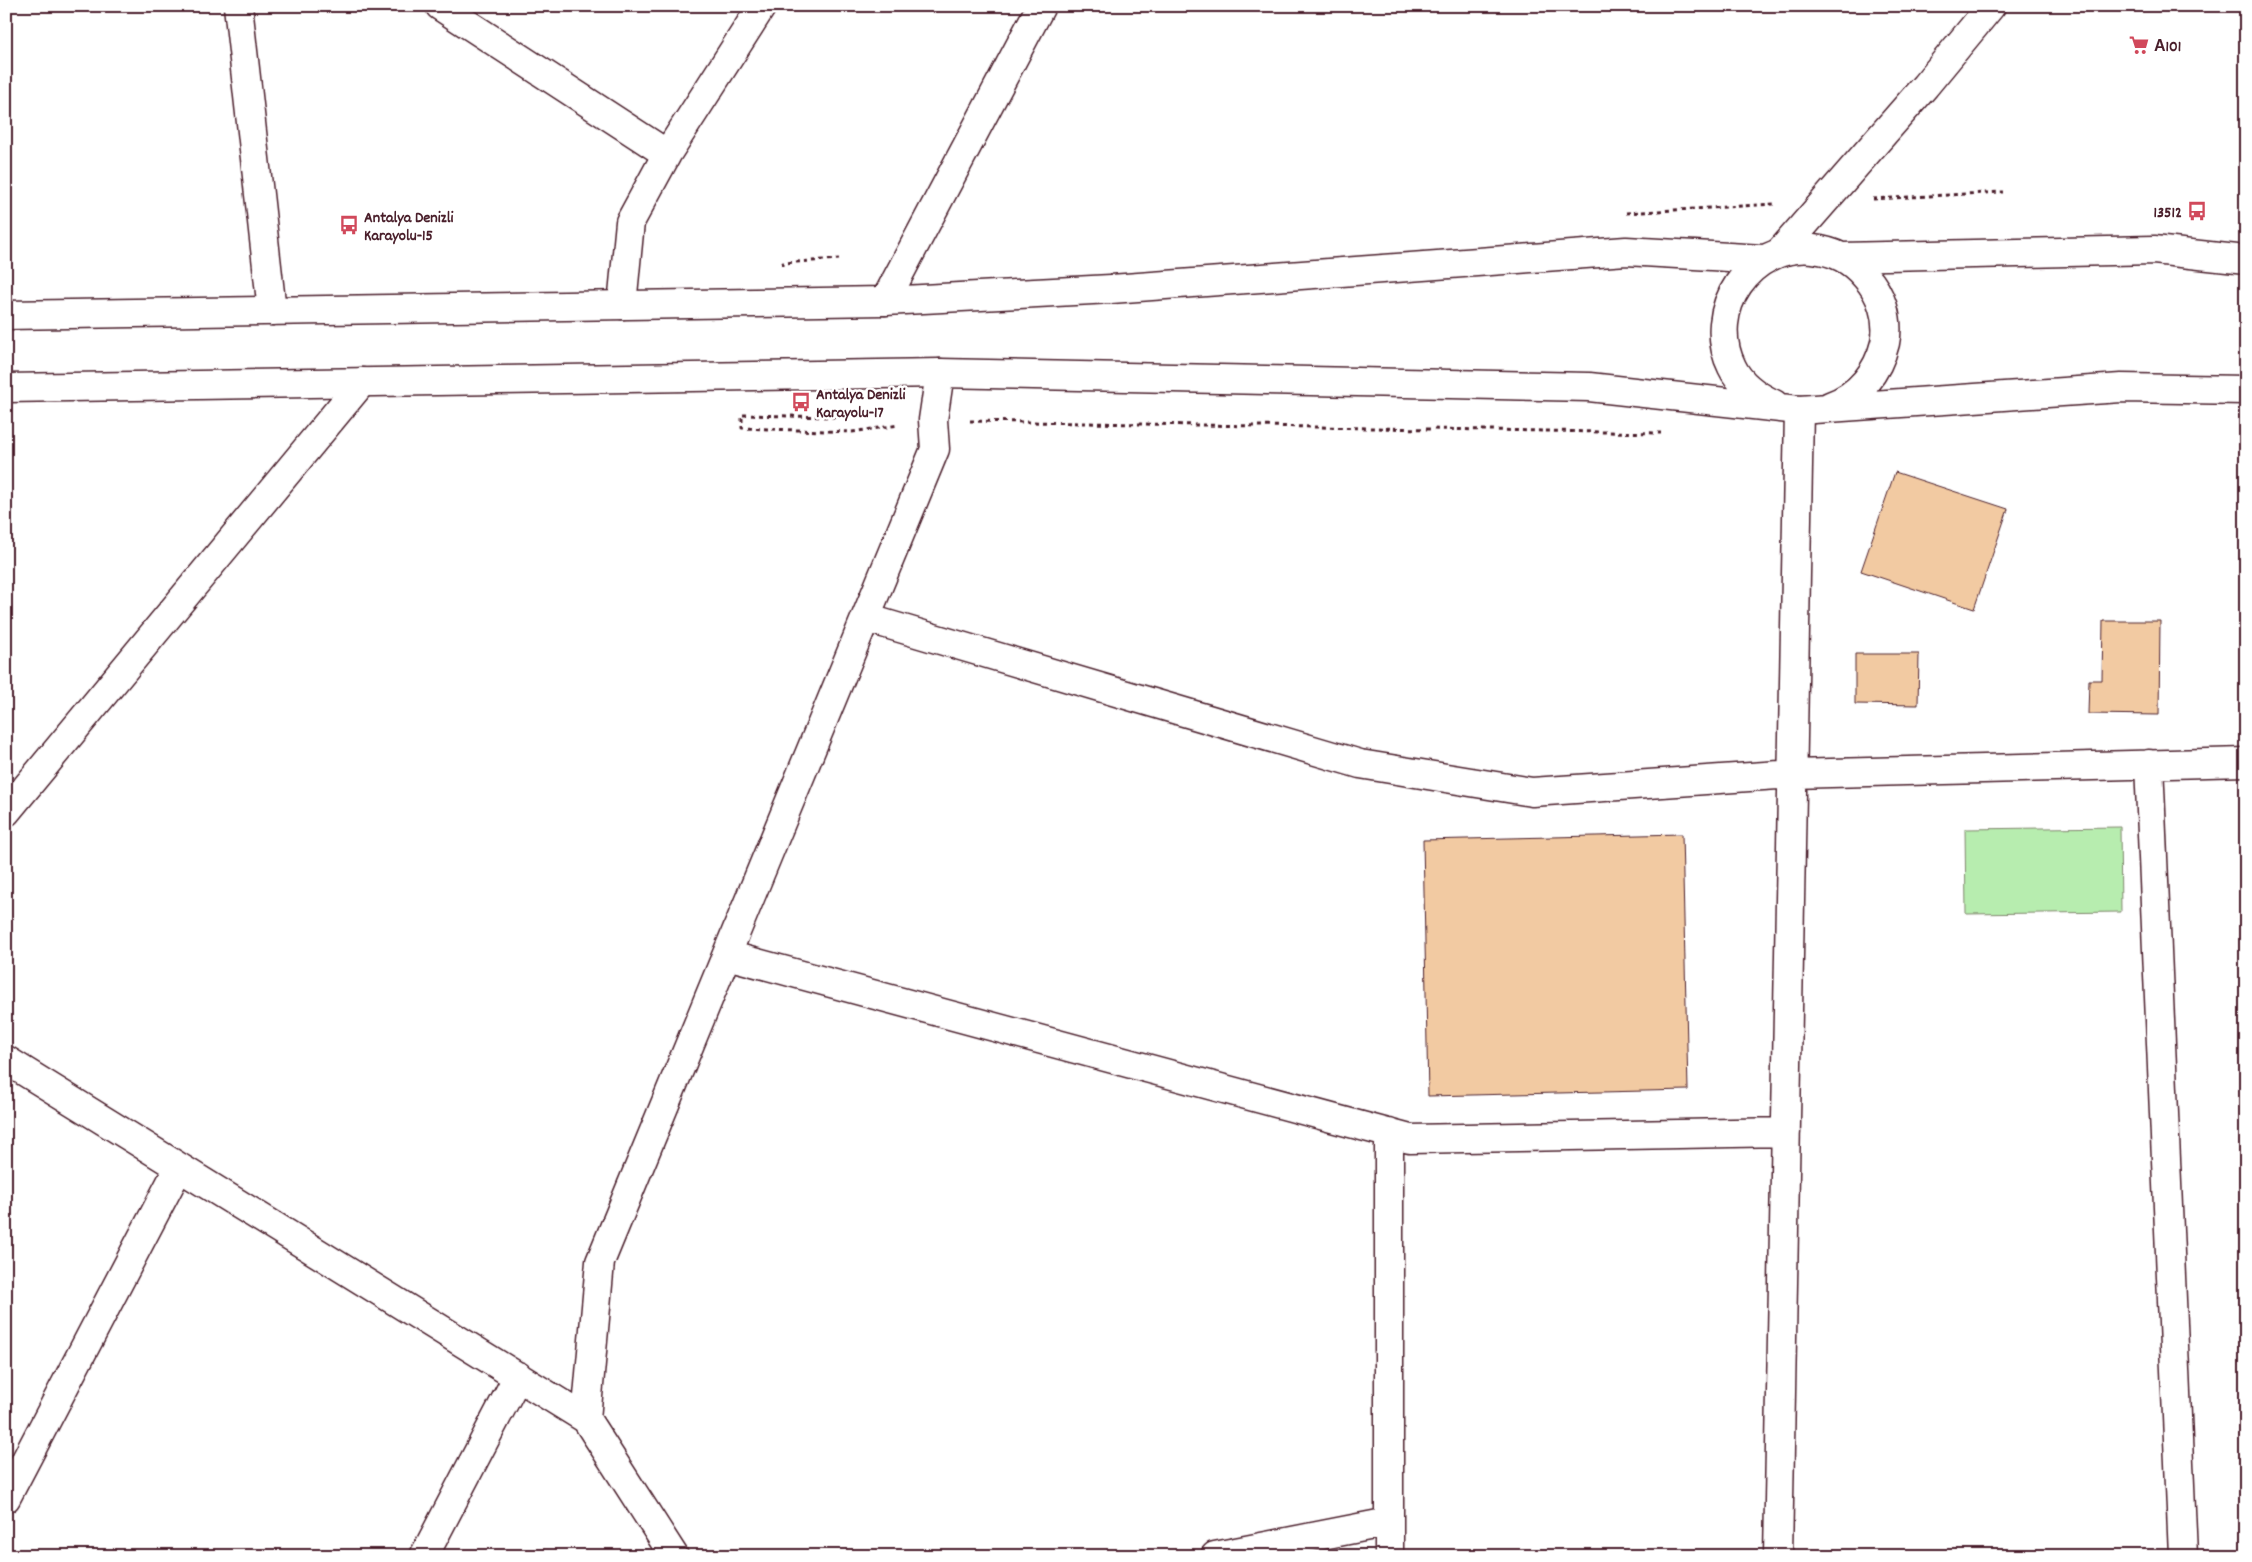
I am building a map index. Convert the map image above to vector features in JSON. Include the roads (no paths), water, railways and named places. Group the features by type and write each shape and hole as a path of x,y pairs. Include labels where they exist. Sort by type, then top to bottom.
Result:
{"main road":[{"path":"238,6 272,311"},
{"path":"440,6 667,154"},
{"path":"622,305 630,222 667,154 762,6"},
{"path":"885,301 1041,6"},
{"path":"6,315 885,301 1110,289 1626,251 1772,255 1810,249 1824,250 1842,257 1859,269 1872,284 1881,301 1886,321 1885,341 1879,360 1870,378 1856,392 1844,399 1799,409 1760,398 1744,384 1732,368 1725,348 1723,328 1726,307 1734,288 1747,272 1772,255 1824,202 1990,6"},
{"path":"1842,257 2154,250 2246,260"},
{"path":"586,1419 600,1262 935,449 933,420 940,373"},
{"path":"6,388 940,373 1589,387 1799,409 2121,388 2246,390"},
{"path":"6,812 362,382"},
{"path":"1778,1556 1799,409"},
{"path":"866,618 1360,764 1532,792 1793,774 2246,762"},
{"path":"2149,764 2183,1556"},
{"path":"727,955 1410,1138 1786,1132"},
{"path":"6,1060 586,1419 674,1556"},
{"path":"1389,1133 1389,1556"},
{"path":"6,1498 179,1167"},
{"path":"424,1556 518,1376"},
{"path":"1215,1556 1389,1522"}],"place":[{"name":"А101","path":"2139,45"},
{"name":"13512","path":"2197,211"},
{"name":"Antalya Denizli Karayolu-15","path":"349,225"},
{"name":"Antalya Denizli Karayolu-17","path":"801,402"}]}
